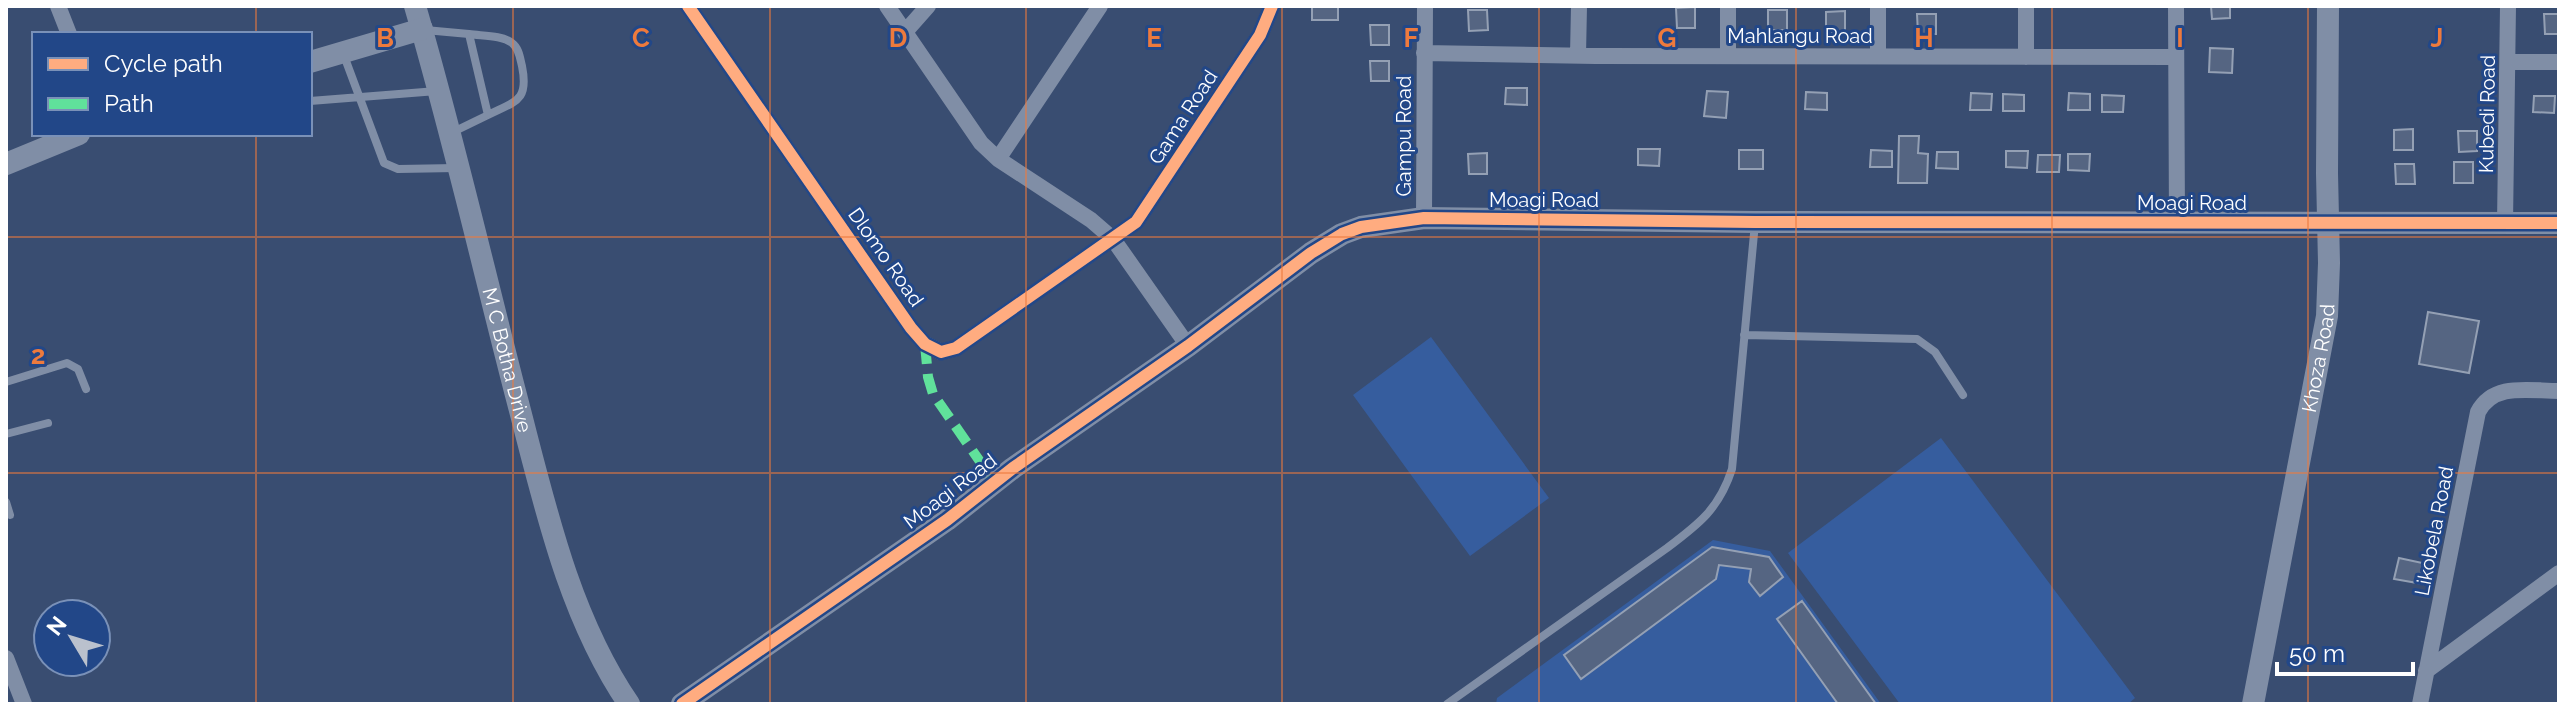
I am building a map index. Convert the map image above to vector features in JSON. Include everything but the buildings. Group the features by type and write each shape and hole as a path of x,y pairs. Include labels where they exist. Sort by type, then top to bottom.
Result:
{"street":[{"path":"58,6 68,32"},
{"name":"M C Botha Drive","path":"415,6 522,419 561,556 579,611 596,648 629,704"},
{"name":"Dlomo Road","path":"688,6 911,328 932,349 946,352 956,348 1113,239"},
{"path":"887,6 977,139 998,159 1091,220 1113,239 1188,346"},
{"path":"905,32 928,6"},
{"path":"998,159 1100,6"},
{"name":"Gama Road","path":"1113,239 1127,230 1145,211 1260,35 1272,6"},
{"name":"Gampu Road","path":"1424,218 1425,6"},
{"path":"1578,55 1579,6"},
{"path":"1728,6 1728,56"},
{"path":"1878,6 1878,56"},
{"path":"2026,6 2026,57"},
{"path":"2176,6 2177,224"},
{"name":"Khoza Road","path":"2253,704 2327,316 2328,6"},
{"name":"Kubedi Road","path":"2505,223 2508,6"},
{"path":"312,61 422,29"},
{"name":"Mahlangu Road","path":"1424,53 2176,57"},
{"path":"2508,62 2559,62"},
{"path":"6,164 74,136"},
{"name":"Moagi Road","path":"682,704 947,520 1013,468 1188,346 1311,253 1342,234 1370,225 1424,218 2177,224 2559,223"},
{"name":"Likobela Road","path":"2420,704 2478,412 2489,397 2503,391 2559,391"},
{"path":"2426,671 2559,573"},
{"path":"6,658 24,704"}],"lane":[{"path":"422,29 505,39 512,42 519,54 524,91 520,99 449,134"},
{"path":"469,34 488,115"},
{"path":"343,53 380,156 390,167 458,168"},
{"path":"312,101 438,91"},
{"path":"1447,704 1667,548 1714,508 1725,490 1732,469 1755,222"},
{"path":"1744,335 1917,339 1935,352 1963,395"},
{"path":"6,382 67,363 78,369 86,389"},
{"path":"6,434 48,423"},
{"path":"6,502 10,515"}],"shaded area":[{"path":"1431,337 1549,498 1470,556 1353,395"},
{"path":"1941,438 2135,698 2128,704 1900,704 1788,553"},
{"path":"1713,540 1770,551 1881,704 1496,704 1497,698"}],"marked path":[{"path":"925,344 933,394 995,483"}],"cycle path":[{"path":"688,6 911,328 925,344 941,352 956,348 1136,222 1260,35 1272,6"},
{"path":"682,704 947,520 1013,468 1188,346 1311,253 1342,234 1361,227 1424,218 1755,222 2559,223"}]}
